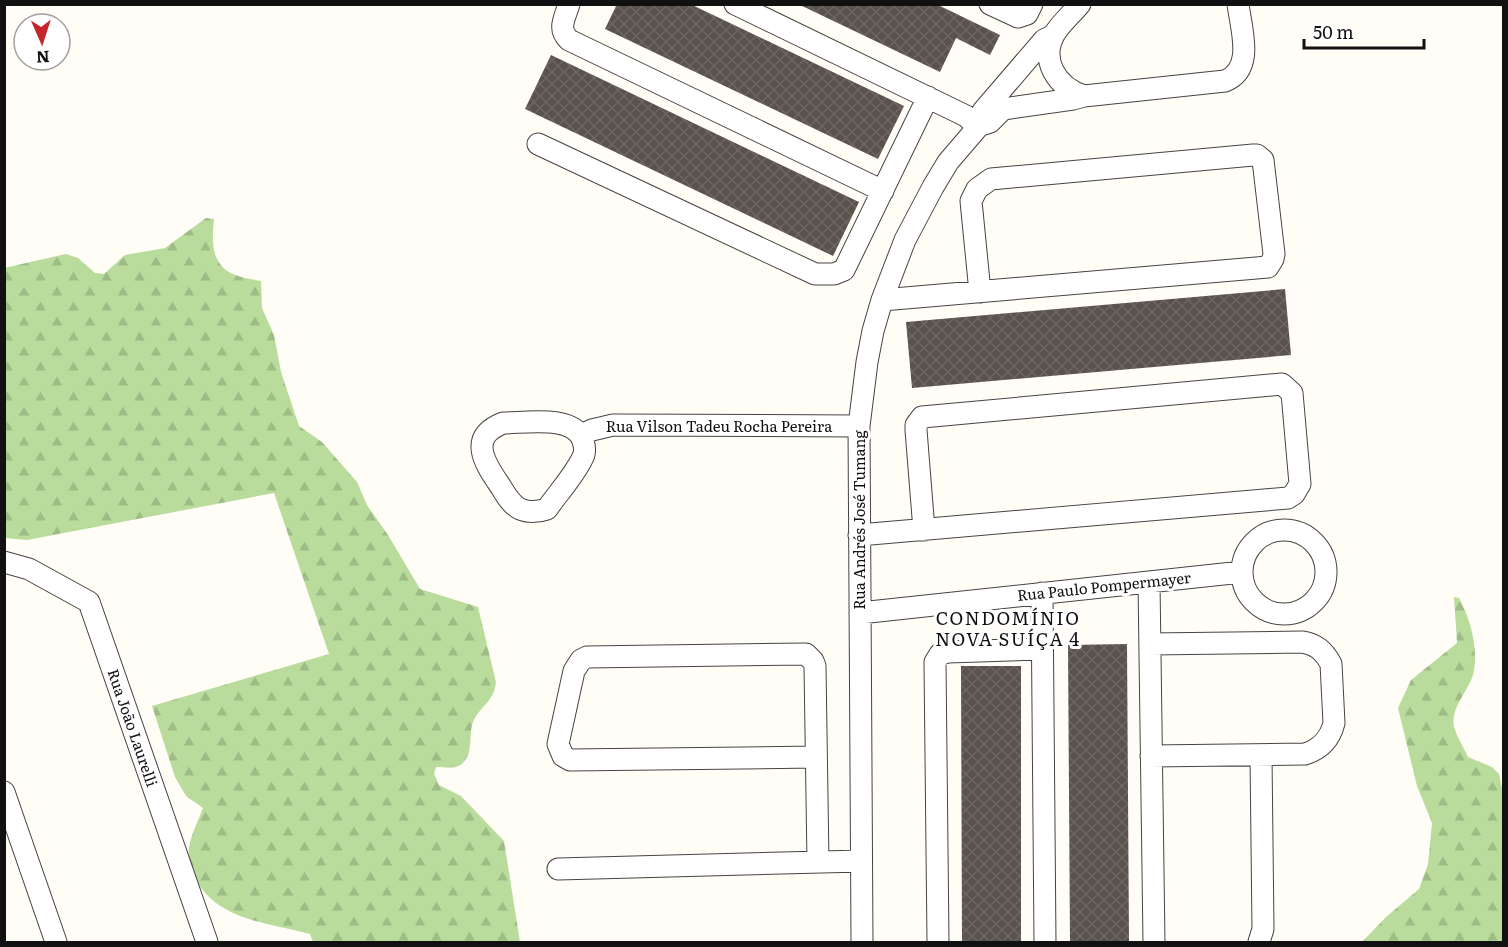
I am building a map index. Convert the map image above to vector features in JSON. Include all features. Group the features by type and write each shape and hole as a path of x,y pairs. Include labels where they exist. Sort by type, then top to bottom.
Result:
{"street":[{"path":"569,4 562,25 563,34 569,40 883,191"},
{"path":"735,4 966,116 978,127"},
{"path":"990,4 1018,17 1027,14 1032,4"},
{"path":"1080,4 1054,35 1049,58 1052,69 1064,87 1084,96"},
{"path":"978,127 990,122 1004,109 1084,96 1225,81 1240,69 1244,58 1238,4"},
{"path":"978,127 983,111 1044,40 1054,35"},
{"path":"538,144 815,274 834,274 844,270 928,97"},
{"name":"Rua Andrés José Tumang","path":"862,942 859,426 867,362 882,300 905,240 948,162 978,127"},
{"path":"882,300 980,292 1268,267 1274,254 1263,160 1253,155 991,179 977,189 971,201 980,292"},
{"path":"859,536 1288,498 1294,494 1300,484 1292,393 1282,384 922,417 918,420 916,430 924,530"},
{"path":"503,423 561,423 576,429 581,435 584,442 583,457 547,509 538,512 519,509 512,504 483,461 482,444 486,436 490,430 503,423"},
{"name":"Rua Vilson Tadeu Rocha Pereira","path":"581,435 613,425 859,426"},
{"path":"1280,530 1300,533 1317,545 1326,563 1327,573 1322,593 1316,601 1308,608 1289,615 1269,612 1259,607 1246,592 1242,572 1243,562 1253,544 1260,537 1280,530"},
{"name":"Rua João Laurelli","path":"4,562 29,569 89,602 207,942"},
{"name":"Rua Paulo Pompermayer","path":"860,613 1242,572"},
{"path":"1149,582 1154,942"},
{"path":"1042,594 1045,942"},
{"path":"1150,644 1302,642 1316,646 1322,650 1332,671 1334,723 1329,737 1318,748 1305,754 1151,756"},
{"path":"938,942 935,662 940,654 948,652 1042,649"},
{"path":"816,757 570,760 563,756 558,744 574,671 581,660 587,657 802,652 809,656 815,666 818,862"},
{"path":"1260,942 1263,929 1261,756"},
{"path":"4,792 56,942"},
{"path":"558,869 861,861"}],"green space":[{"path":"206,218 214,219 214,250 225,270 261,281 262,308 274,335 281,372 299,426 322,442 357,482 367,505 420,589 478,607 496,682 495,689 473,722 470,749 466,759 457,767 436,767 434,774 439,785 461,796 504,841 520,942 313,942 310,934 260,922 228,911 214,902 194,875 190,862 190,843 203,808 186,796 175,777 152,706 329,654 274,493 27,540 5,538 4,268 66,254 78,258 95,273 104,274 125,255 165,248"},
{"path":"1454,597 1459,598 1473,635 1475,665 1471,681 1457,707 1453,720 1454,727 1468,757 1492,767 1499,774 1504,798 1503,942 1362,942 1386,917 1419,889 1428,864 1432,823 1417,786 1398,708 1411,680 1457,643"}],"building":[{"path":"617,4 690,4 904,106 878,159 605,29"},
{"path":"798,4 936,4 1000,35 990,55 956,38 940,72"},
{"path":"551,55 859,202 833,256 525,109"},
{"path":"1285,289 1291,355 912,388 906,322"},
{"path":"1127,644 1129,942 1070,942 1068,645"},
{"path":"961,666 1021,666 1021,942 962,942"}],"district":[{"name":"CONDOMÍNIO NOVA SUÍÇA 4","path":"1008,629"}]}
